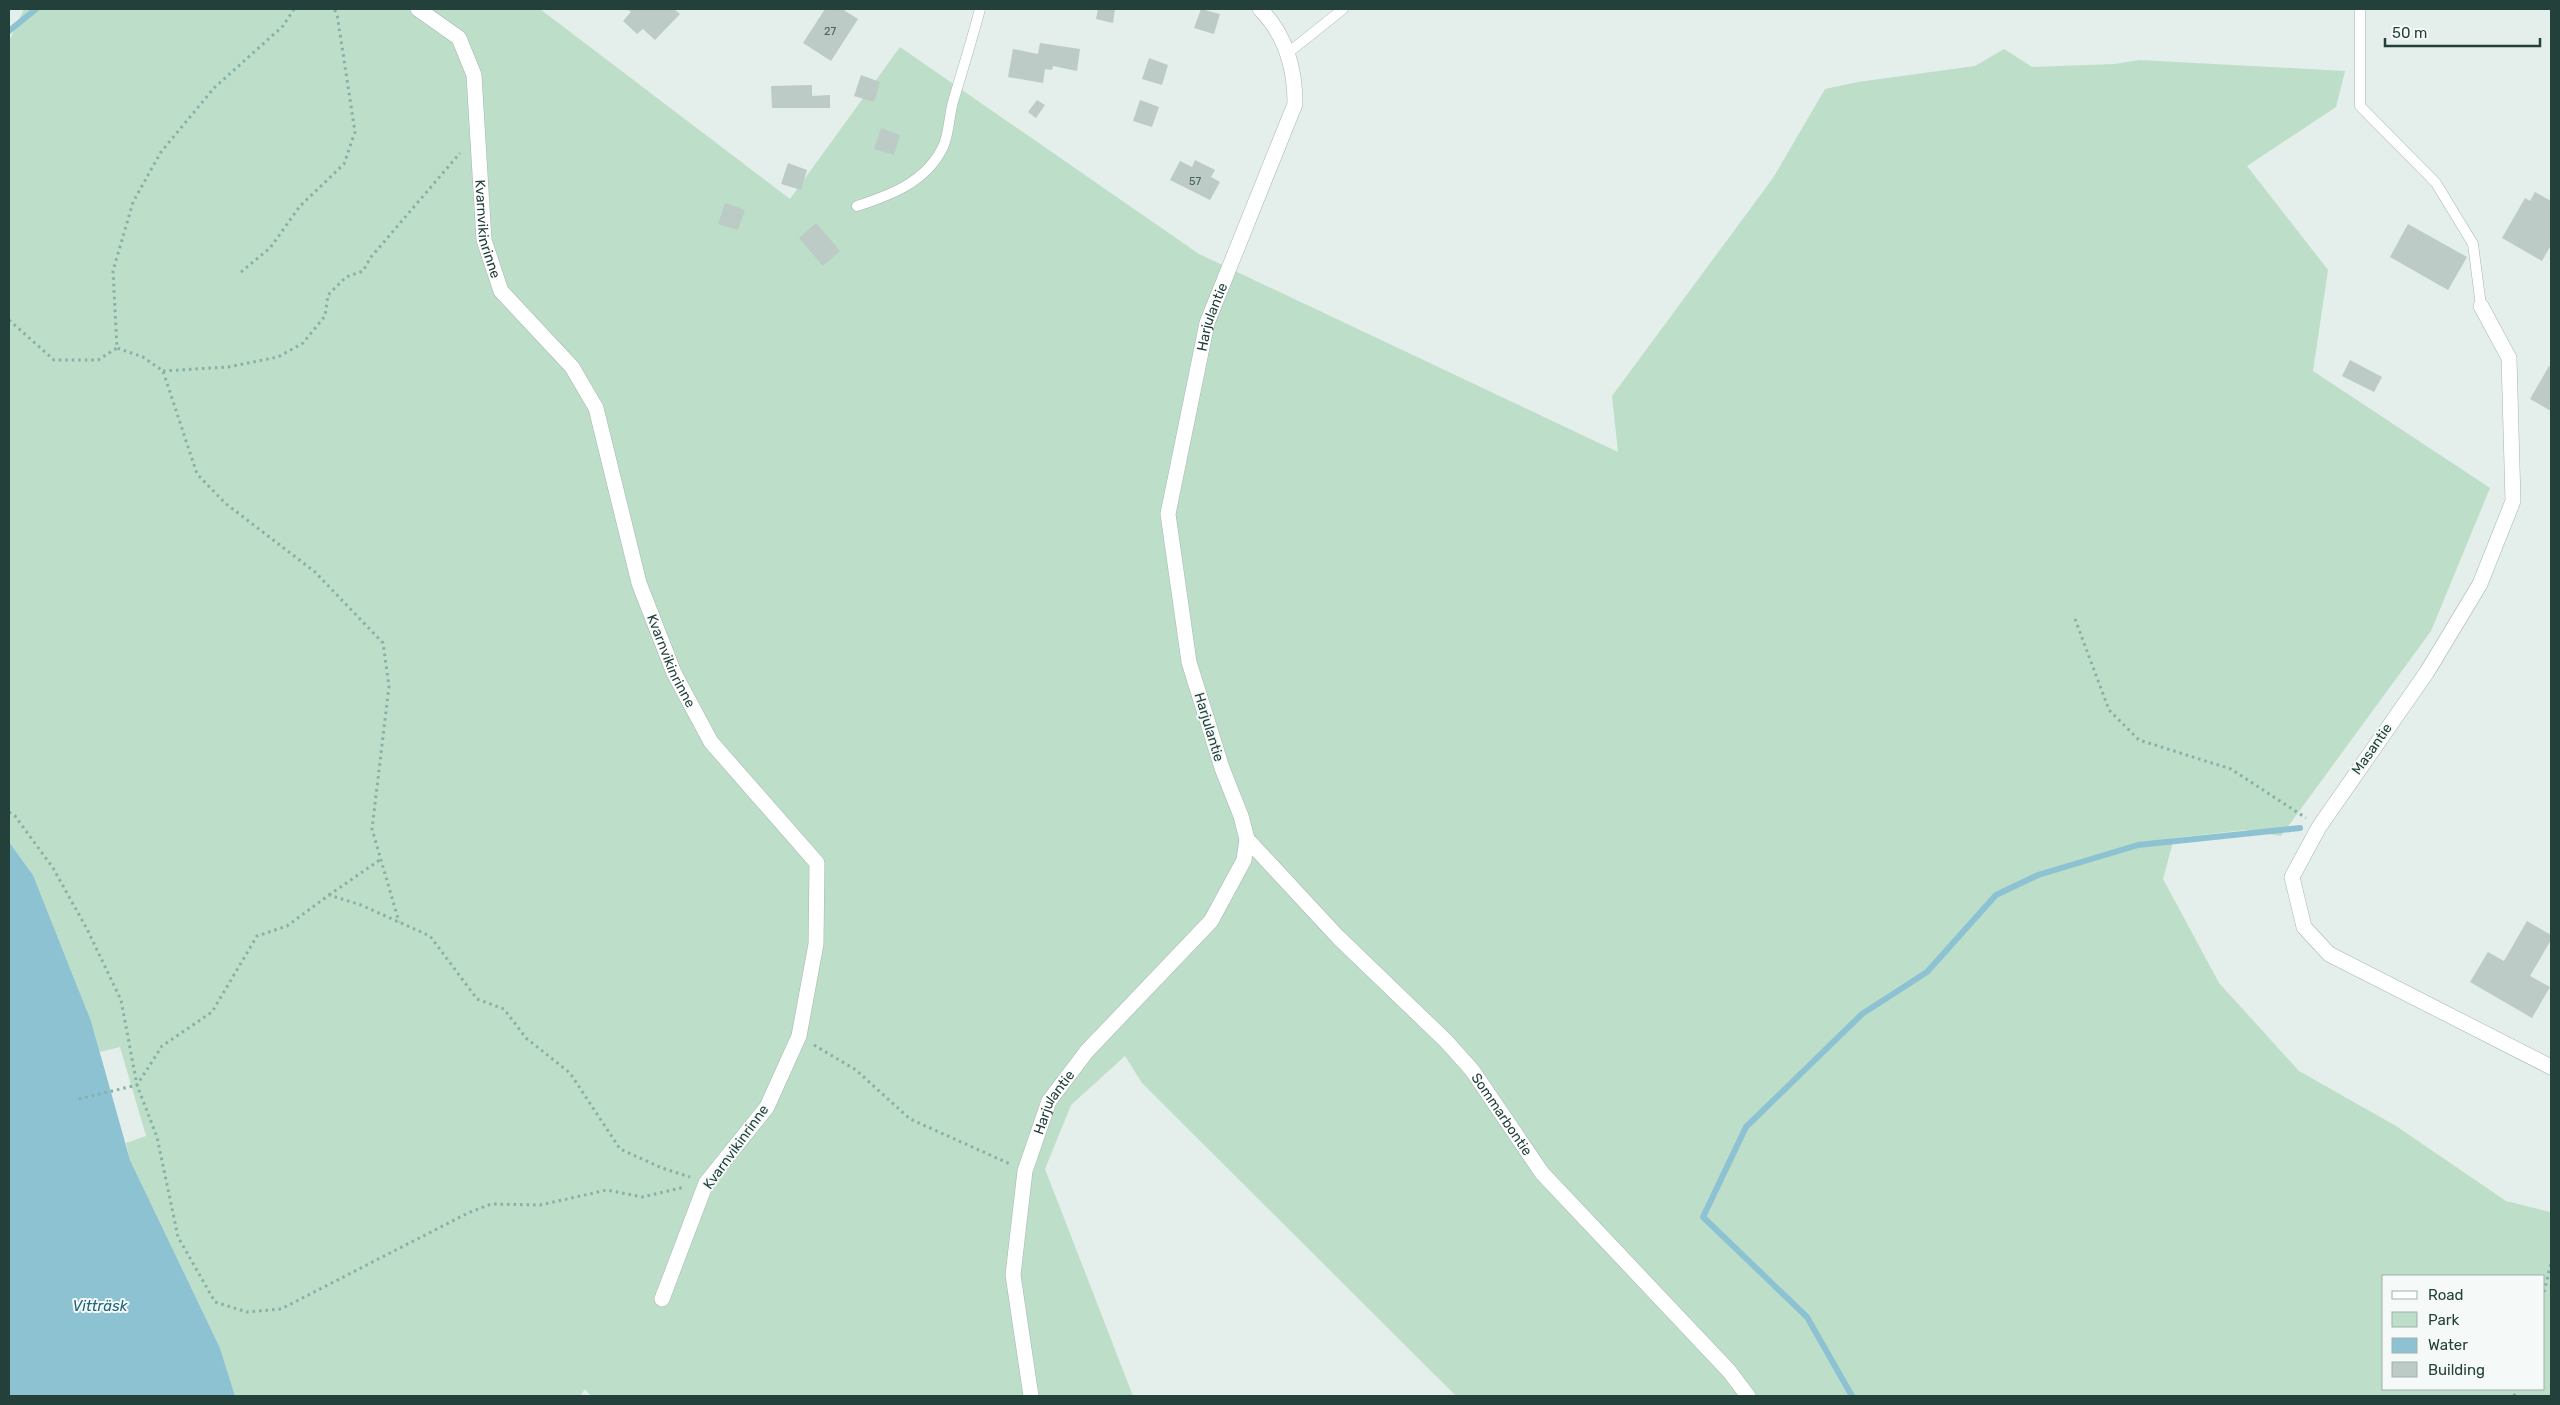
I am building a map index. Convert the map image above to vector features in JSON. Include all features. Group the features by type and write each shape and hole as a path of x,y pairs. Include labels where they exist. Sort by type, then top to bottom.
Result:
{"street":[{"name":"Kvarnvikinrinne","path":"418,9 459,38 474,75 484,240 501,291 572,367 596,408 639,584 674,673 711,742 817,863 816,944 799,1036 767,1107 706,1183 662,1299"},
{"name":"Harjulantie","path":"1031,1396 1013,1275 1025,1171 1049,1101 1087,1051 1211,921 1244,860 1247,839 1241,816 1222,768 1189,662 1168,514 1207,323 1295,104 1295,79 1289,52 1268,16 1260,9"},
{"name":"Masantie","path":"2481,306 2509,358 2513,501 2480,584 2426,672 2319,827 2292,876 2304,927 2329,954 2551,1067"},
{"name":"Sommarbontie","path":"1247,839 1338,937 1446,1041 1472,1070 1542,1173 1729,1371 1748,1396"}],"lane":[{"path":"857,206 893,194 912,182 930,167 944,146 951,108 980,9"},
{"path":"1289,52 1343,9"},
{"path":"2360,9 2360,106 2436,183 2473,244 2481,306"}],"path":[{"path":"117,348 113,270 133,202 161,152 214,88 283,26 294,9"},
{"path":"241,272 270,248 300,206 344,164 355,132 337,14 334,9"},
{"path":"117,348 143,358 163,371 228,367 278,357 303,343 325,316 328,295 346,277 363,271 371,257 478,132"},
{"path":"9,320 54,360 98,360 117,348"},
{"path":"163,371 197,474 225,503 315,572 382,643 389,686 372,829 399,922"},
{"path":"2075,619 2109,710 2139,740 2231,769 2319,827"},
{"path":"9,812 15,816 53,868 87,929 121,1000 137,1085 157,1137 178,1237 215,1302 247,1312 281,1309 468,1213 491,1204 540,1206 608,1190 642,1197 706,1183"},
{"path":"79,1099 137,1085 162,1046 212,1012 257,936 287,926 381,859"},
{"path":"329,895 362,905 430,936 477,999 504,1009 526,1038 570,1073 620,1149 662,1168 706,1183"},
{"path":"799,1036 856,1070 910,1119 1025,1171"},
{"path":"2545,1288 2551,1263"}],"green space":[{"path":"24,9 540,9 790,199 900,47 1199,254 1618,452 1612,396 1773,178 1825,89 1858,82 1975,66 2004,49 2032,67 2115,64 2139,60 2345,71 2336,107 2247,166 2328,270 2313,371 2490,488 2431,631 2281,836 2245,830 2174,838 2163,879 2219,983 2299,1071 2396,1126 2506,1201 2550,1212 2551,1210 2551,1396 1456,1396 1142,1083 1125,1056 1071,1105 1045,1169 1133,1396 591,1396 585,1389 580,1396 235,1396 220,1348 130,1160 126,1143 146,1136 120,1047 100,1052 91,1021 33,875 9,842 9,41"}],"water":[{"name":"Vitträsk","path":"9,842 33,875 91,1021 130,1160 220,1348 235,1396 9,1396"}],"building":[{"path":"627,9 674,9 680,14 655,40 643,29 637,34 623,21 631,12"},
{"path":"825,9 842,9 858,19 831,61 803,43"},
{"path":"1098,9 1115,9 1113,23 1096,19"},
{"path":"1201,9 1220,14 1214,34 1194,28"},
{"path":"1040,43 1080,49 1077,71 1053,66 1052,70 1045,69 1043,83 1008,77 1013,49 1038,54"},
{"path":"1149,58 1168,65 1162,85 1142,79"},
{"path":"861,75 880,82 874,102 854,96"},
{"path":"812,85 812,96 830,95 830,108 772,108 771,86"},
{"path":"1037,100 1045,105 1036,118 1028,112"},
{"path":"1140,100 1159,107 1152,127 1133,121"},
{"path":"881,128 900,135 894,155 874,149"},
{"path":"1195,160 1215,170 1211,177 1220,182 1210,200 1170,180 1180,161 1192,167"},
{"path":"788,163 807,170 801,190 781,184"},
{"path":"2535,192 2551,201 2551,245 2542,261 2502,238 2525,198 2530,201"},
{"path":"725,203 745,210 738,230 718,224"},
{"path":"816,223 840,251 823,266 799,238"},
{"path":"2408,224 2467,257 2448,290 2390,257"},
{"path":"2350,360 2382,377 2374,392 2342,376"},
{"path":"2549,366 2551,367 2551,411 2530,399"},
{"path":"2527,921 2551,935 2551,940 2530,976 2550,987 2532,1018 2470,982 2488,952 2504,961"}],"waterway":[{"path":"9,31 36,9"},
{"path":"1852,1396 1807,1317 1703,1217 1746,1127 1862,1014 1927,972 1996,895 2038,875 2138,845 2300,828"}]}
